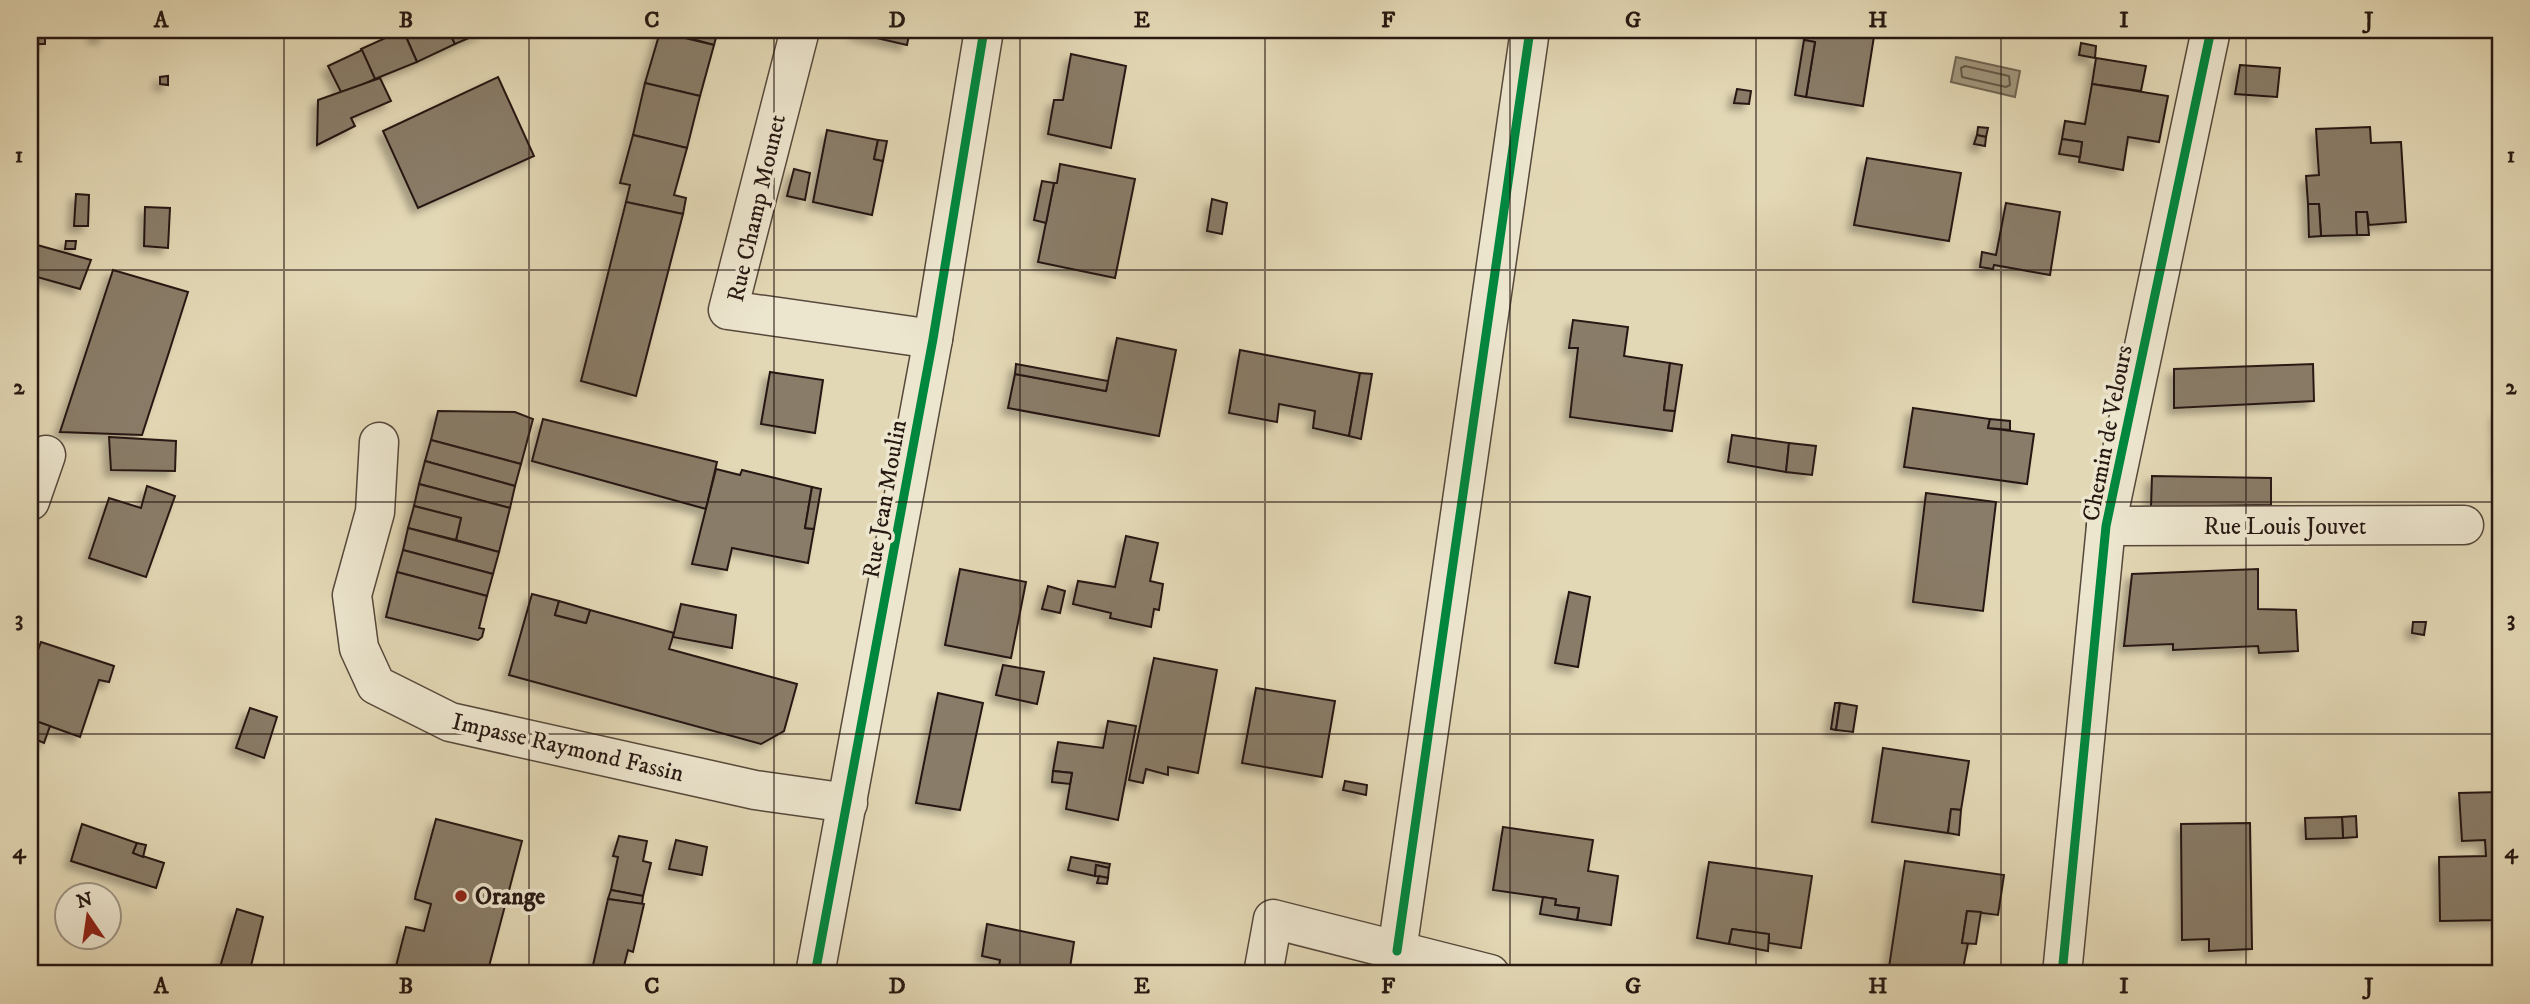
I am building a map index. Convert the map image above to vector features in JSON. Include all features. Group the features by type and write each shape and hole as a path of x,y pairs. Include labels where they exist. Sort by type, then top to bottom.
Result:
{"street":[{"name":"Rue Champ Mounet","path":"800,30 728,310 933,339"},
{"name":"Rue Jean Moulin","path":"815,974 933,339 984,30"},
{"path":"1397,951 1530,30"},
{"name":"Chemin de Velours","path":"2062,974 2106,526 2211,30"},
{"name":"Impasse Raymond Fassin","path":"379,442 374,512 352,595 359,648 376,685 450,722 755,790 848,803"},
{"path":"30,501 46,455"},
{"name":"Rue Louis Jouvet","path":"2106,526 2464,526"},
{"path":"1264,974 1273,919 1490,974"}],"water":[{"path":"1956,57 2020,71 2015,97 1951,82"}],"building":[{"path":"30,30 45,30 45,44 30,44"},
{"path":"94,30 105,30 105,37 94,37"},
{"path":"403,30 448,30 455,44 417,62"},
{"path":"403,30 417,62 375,79 361,49"},
{"path":"448,30 485,30 485,31 455,44"},
{"path":"660,30 718,30 714,45"},
{"path":"856,30 910,30 907,45 855,33"},
{"path":"1806,30 1875,30 1863,106 1806,97 1815,42 1804,40"},
{"path":"660,32 714,45 700,96 645,83"},
{"path":"1804,40 1815,42 1806,97 1795,95"},
{"path":"2081,43 2096,46 2095,58 2079,55"},
{"path":"362,50 375,79 342,94 328,66"},
{"path":"1071,54 1126,66 1111,148 1048,134 1054,100 1063,100"},
{"path":"2096,58 2146,66 2141,91 2092,84"},
{"path":"2240,65 2280,68 2277,97 2235,94"},
{"path":"168,76 168,85 160,84 160,77"},
{"path":"498,77 534,156 418,208 383,131"},
{"path":"380,78 391,101 351,118 355,126 317,145 318,100"},
{"path":"645,83 700,96 687,148 633,135"},
{"path":"2092,84 2168,96 2159,142 2128,137 2123,170 2079,162 2082,142 2062,139 2065,121 2085,124"},
{"path":"1737,89 1751,91 1749,104 1734,103"},
{"path":"1978,127 1988,128 1986,137 1977,135"},
{"path":"2370,127 2371,143 2401,142 2406,222 2369,225 2367,212 2356,212 2357,235 2321,236 2319,204 2308,204 2306,176 2319,175 2316,129"},
{"path":"827,130 878,140 874,159 883,161 872,215 813,202"},
{"path":"633,135 687,148 674,195 686,198 683,214 626,202 630,185 620,183"},
{"path":"1977,135 1986,137 1985,146 1974,144"},
{"path":"2062,139 2082,142 2080,157 2059,154"},
{"path":"878,140 887,141 883,161 874,159"},
{"path":"1867,158 1961,173 1949,241 1854,225"},
{"path":"1060,164 1135,179 1115,278 1038,262"},
{"path":"794,169 810,173 805,200 787,196"},
{"path":"1042,181 1054,183 1046,223 1034,220"},
{"path":"76,194 89,195 88,226 74,226"},
{"path":"1212,199 1227,203 1222,234 1207,231"},
{"path":"626,202 683,214 636,396 581,381"},
{"path":"2006,203 2060,212 2050,275 1994,265 1993,269 1980,267 1982,252 1996,255"},
{"path":"2308,204 2319,204 2321,236 2309,237"},
{"path":"145,207 170,208 168,248 144,246"},
{"path":"2356,212 2367,212 2369,235 2357,235"},
{"path":"66,241 76,241 75,249 65,249"},
{"path":"30,243 91,260 80,289 30,275"},
{"path":"113,270 188,292 142,435 60,432"},
{"path":"1573,320 1628,327 1624,356 1670,363 1664,410 1675,411 1672,431 1570,417 1578,348 1569,348"},
{"path":"1117,338 1176,350 1159,436 1008,408 1015,374 1106,391"},
{"path":"1240,350 1360,373 1349,436 1313,428 1315,411 1279,404 1277,422 1229,413"},
{"path":"1670,363 1682,365 1675,411 1664,410"},
{"path":"1016,364 1108,381 1106,391 1015,374"},
{"path":"2313,364 2314,401 2174,408 2174,369"},
{"path":"770,372 823,380 815,433 761,424"},
{"path":"1360,373 1372,374 1361,439 1349,436"},
{"path":"1913,408 1990,419 1988,428 2034,434 2027,484 1904,467"},
{"path":"438,411 515,412 533,419 521,464 431,440"},
{"path":"2497,413 2500,413 2498,440"},
{"path":"543,419 717,462 706,509 532,461"},
{"path":"1990,419 2010,421 2010,430 1988,428"},
{"path":"1732,435 1789,443 1786,472 1728,462"},
{"path":"109,437 176,441 175,471 111,470"},
{"path":"431,440 521,464 515,486 425,461"},
{"path":"2500,440 2500,473 2499,473"},
{"path":"1789,443 1816,446 1812,475 1786,472"},
{"path":"425,461 515,486 510,508 419,484"},
{"path":"716,469 740,475 742,470 812,487 805,528 814,529 808,563 732,548 727,570 692,564"},
{"path":"2152,476 2271,478 2271,505 2151,507"},
{"path":"419,484 510,508 499,552 456,540 461,518 414,506"},
{"path":"147,486 175,496 146,577 89,558 109,498 141,508"},
{"path":"812,487 821,489 814,529 805,528"},
{"path":"1926,493 1996,502 1983,611 1913,602"},
{"path":"414,506 461,518 456,540 408,528"},
{"path":"408,528 499,552 493,574 403,550"},
{"path":"1126,536 1158,543 1150,581 1163,584 1159,610 1154,609 1151,627 1110,618 1111,613 1073,604 1078,581 1115,587"},
{"path":"403,550 493,574 487,596 397,572"},
{"path":"960,569 1026,582 1011,658 945,645"},
{"path":"2258,569 2258,609 2296,610 2298,651 2259,653 2258,646 2173,650 2173,644 2124,646 2132,574"},
{"path":"397,572 487,596 479,628 484,629 482,637 478,640 386,617"},
{"path":"1048,586 1065,591 1060,613 1042,609"},
{"path":"1569,592 1590,597 1578,667 1555,663"},
{"path":"532,594 559,601 555,615 586,623 590,610 674,633 669,649 797,684 784,731 761,744 509,675"},
{"path":"559,601 590,610 586,623 555,615"},
{"path":"681,604 736,615 732,648 673,637"},
{"path":"2413,622 2426,622 2424,635 2412,633"},
{"path":"41,642 114,666 109,682 99,680 80,737 30,719 30,672"},
{"path":"1154,658 1217,670 1198,773 1168,767 1168,775 1146,769 1143,783 1129,780"},
{"path":"1003,665 1044,672 1037,704 996,695"},
{"path":"1256,688 1335,701 1322,777 1242,763"},
{"path":"938,693 983,703 960,810 916,803"},
{"path":"1835,703 1840,703 1836,730 1831,729"},
{"path":"1840,703 1857,706 1853,732 1836,730"},
{"path":"250,708 277,717 264,758 236,748"},
{"path":"30,719 50,726 44,743 30,737"},
{"path":"1108,721 1136,726 1118,820 1066,809 1072,773 1053,771 1058,742 1103,748"},
{"path":"1883,748 1969,761 1961,810 1951,809 1948,833 1872,822"},
{"path":"1053,771 1072,773 1070,784 1052,782"},
{"path":"1345,781 1367,785 1366,795 1343,790"},
{"path":"2500,792 2500,920 2440,921 2439,857 2486,856 2485,840 2462,841 2459,793"},
{"path":"1951,809 1961,810 1959,835 1948,833"},
{"path":"2356,816 2357,837 2343,838 2342,817"},
{"path":"2342,817 2343,838 2306,839 2305,818"},
{"name":"Orange","path":"436,819 522,841 487,974 394,974 406,927 424,931 431,904 415,899"},
{"path":"2250,823 2252,949 2209,951 2209,939 2182,940 2181,824"},
{"path":"82,824 137,843 133,853 164,863 156,888 71,861"},
{"path":"1503,827 1593,840 1588,871 1618,876 1611,925 1577,920 1579,908 1555,905 1556,899 1493,890"},
{"path":"619,836 647,841 643,861 651,863 643,896 611,890 618,857 613,856"},
{"path":"676,840 707,847 702,875 669,869"},
{"path":"137,843 146,845 143,857 133,853"},
{"path":"1071,857 1110,864 1109,868 1096,865 1095,876 1068,870"},
{"path":"1905,861 2004,875 1998,915 1967,911 1962,943 1968,943 1962,974 1888,974"},
{"path":"1709,862 1812,876 1801,948 1769,943 1769,934 1732,929 1729,944 1697,938"},
{"path":"1096,865 1109,868 1108,878 1095,876"},
{"path":"1099,876 1108,878 1107,884 1097,883"},
{"path":"611,890 643,896 642,904 608,899"},
{"path":"1543,897 1556,899 1555,905 1579,908 1577,920 1540,914"},
{"path":"608,899 644,904 633,952 628,950 622,974 591,974"},
{"path":"237,909 263,917 249,974 218,974"},
{"path":"1967,911 1981,912 1976,944 1962,943"},
{"path":"987,924 1074,942 1069,974 998,974 1000,960 982,956"},
{"path":"1732,929 1769,934 1768,951 1729,944"}],"cycle path":[{"path":"815,974 933,339 984,30"},
{"path":"1397,951 1530,30"},
{"path":"2062,974 2106,526 2211,30"}],"place":[{"name":"Orange","path":"461,896"}]}
